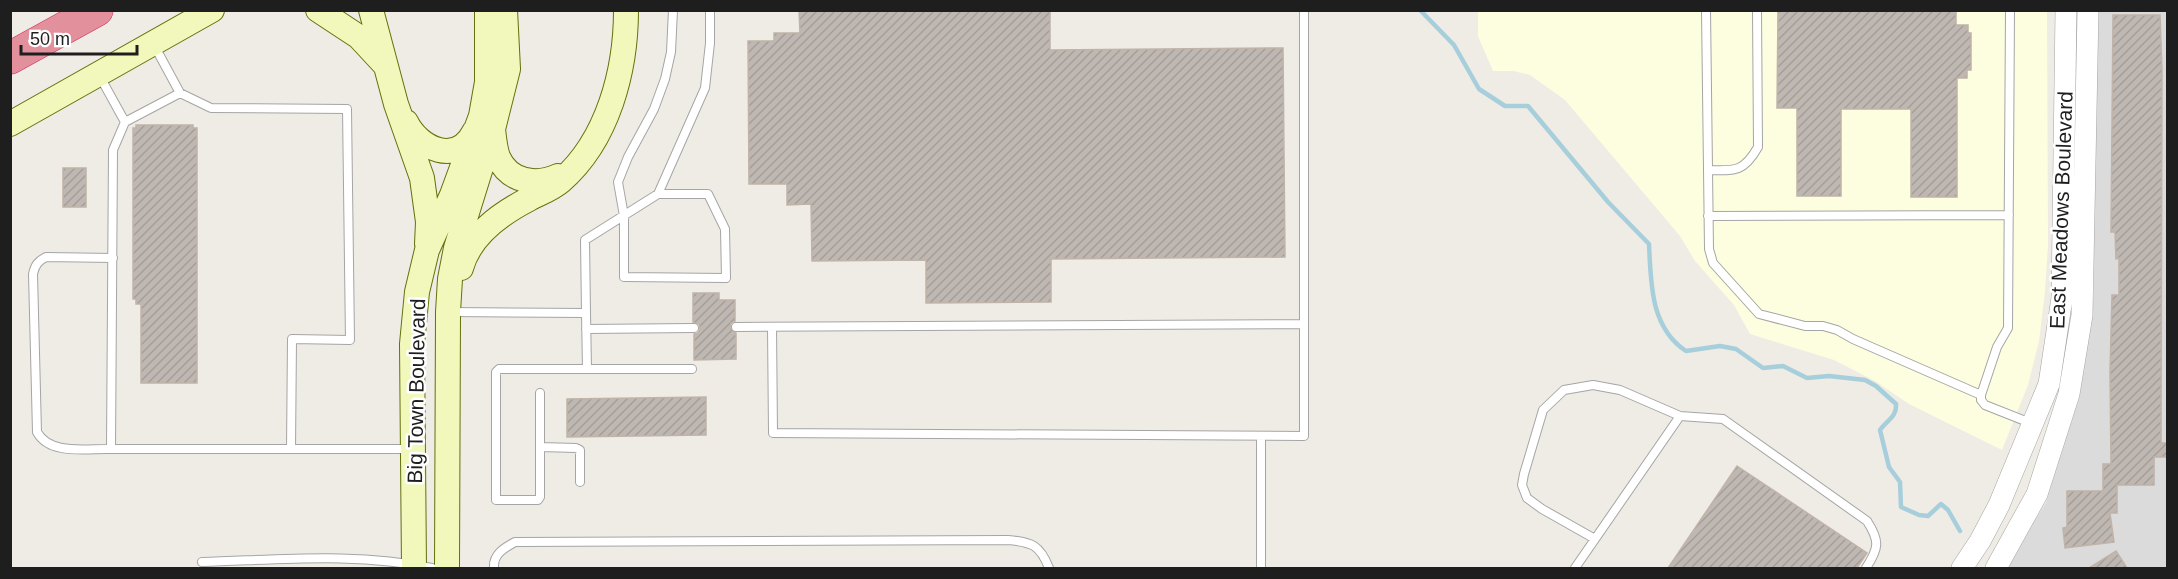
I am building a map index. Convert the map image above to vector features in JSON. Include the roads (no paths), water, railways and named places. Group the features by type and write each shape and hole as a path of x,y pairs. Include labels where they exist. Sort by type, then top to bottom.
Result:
{"highway":[{"path":"10,58 96,10"}],"main road":[{"path":"10,124 212,10"},
{"path":"318,10 359,37 387,66"},
{"path":"371,10 396,104 422,178 428,222 427,250"},
{"name":"Big Town Boulevard","path":"447,568 450,279 487,123 488,10"},
{"name":"Big Town Boulevard","path":"420,567 413,449 412,344 421,270 427,250 487,123 508,69 505,10"},
{"path":"415,310 448,312 469,247 481,232 511,208 561,181 588,150 606,116 612,99 624,42 626,10"},
{"path":"396,104 417,140 427,147 450,150 467,142 487,123 503,166 518,178 531,182 549,180 571,170"}],"street":[{"name":"East Meadows Boulevard","path":"1962,568 1980,541 1999,505 2049,384 2062,298 2066,10"},
{"name":"East Meadows Boulevard","path":"1996,568 2037,494 2069,394 2082,315 2088,10"},
{"path":"2034,424 2058,432"}],"lane":[{"path":"587,369 585,240 624,216 658,194 708,194 725,229 726,278 624,277 624,216 618,182 628,157 654,109 665,80 671,52 673,10"},
{"path":"658,194 705,88 710,43 710,10"},
{"path":"772,327 773,434 1304,436 1304,10"},
{"path":"1706,10 1708,216 1709,249 1713,263 1760,314 1805,326 1823,326 1837,330 1981,395"},
{"path":"1708,170 1734,171 1749,163 1758,147 1757,10"},
{"path":"2010,10 2008,328 1997,347 1981,400 1985,405 2034,424"},
{"path":"153,43 180,93 211,108 347,109 350,340 292,339 291,449"},
{"path":"99,74 125,122"},
{"path":"111,448 114,150 125,122 180,93"},
{"path":"1708,216 2009,215"},
{"path":"113,258 46,257 39,260 35,266 33,274 37,432 40,439 57,448 413,449"},
{"path":"448,312 586,313"},
{"path":"735,327 1303,324"},
{"path":"586,329 693,328"},
{"path":"540,393 540,498 538,500 496,500 496,372 499,369 692,369"},
{"path":"1595,539 1527,498 1522,485 1543,410 1564,390 1593,384 1620,390 1680,416 1723,419 1867,521 1876,536 1876,553 1866,568"},
{"path":"1575,568 1680,416"},
{"path":"1261,436 1262,568"},
{"path":"541,447 576,447 580,450 580,482"},
{"path":"494,568 493,561 501,550 515,542 1008,540 1029,542 1044,557 1049,568"},
{"path":"202,562 339,558 382,565 420,567"}],"waterway":[{"path":"1420,10 1454,45 1479,89 1505,106 1528,106 1608,202 1649,244 1655,303 1665,330 1674,341 1686,351 1720,346 1736,349 1763,368 1783,366 1807,378 1829,376 1865,380 1876,386 1896,404 1893,415 1880,430 1889,467 1900,482 1901,507 1919,515 1928,516 1941,504 1948,510 1960,531"}]}
